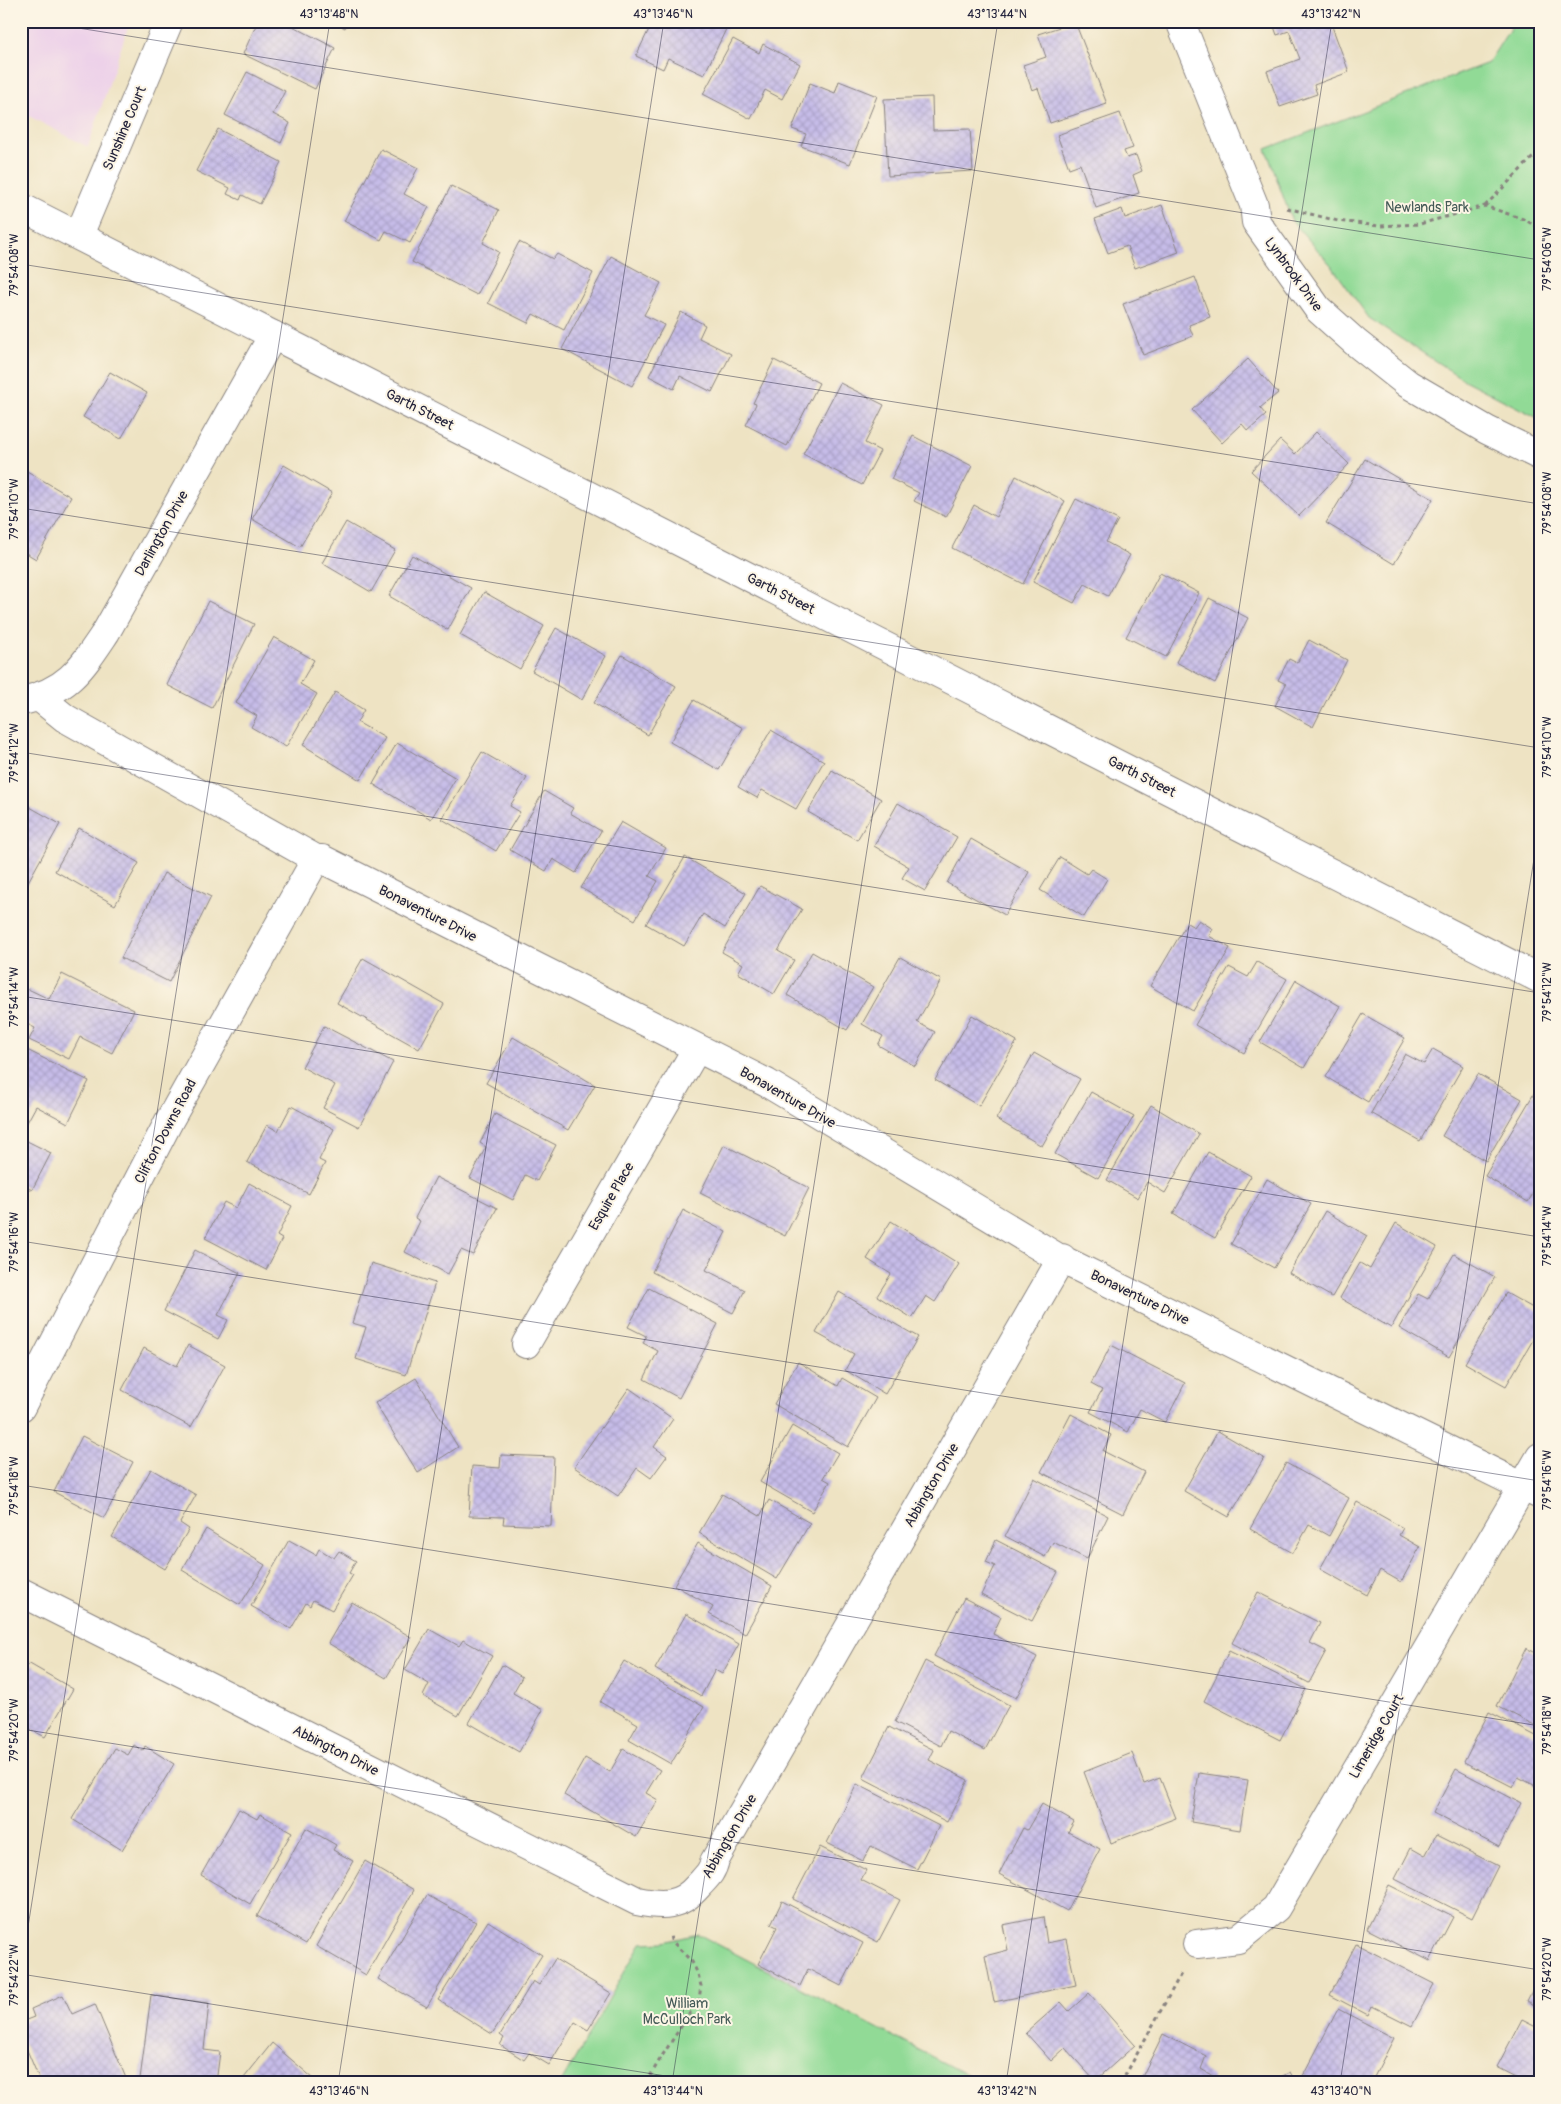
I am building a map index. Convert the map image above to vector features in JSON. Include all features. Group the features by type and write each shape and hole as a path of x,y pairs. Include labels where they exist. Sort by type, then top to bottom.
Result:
{"street":[{"name":"Sunshine Court","path":"79,235 168,21"},
{"name":"Lynbrook Drive","path":"1180,21 1254,205 1256,222 1318,309 1355,342 1408,384 1487,430 1540,456"},
{"name":"Garth Street","path":"21,207 1540,979"},
{"name":"Darlington Drive","path":"30,699 64,685 86,662 106,632 272,335"},
{"name":"Bonaventure Drive","path":"30,699 316,859 322,860 767,1082 1057,1257 1531,1490"},
{"name":"Clifton Downs Road","path":"21,1407 168,1120 316,859"},
{"name":"Esquire Place","path":"526,1344 697,1048"},
{"name":"Abbington Drive","path":"21,1592 637,1901 663,1906 686,1899 712,1871 715,1860 1062,1258"},
{"name":"Limeridge Court","path":"1197,1944 1238,1940 1276,1908 1531,1490 1540,1457"}],"path":[{"path":"1254,205 1296,209 1338,221 1379,226 1420,224 1485,206 1540,150"},
{"path":"1485,206 1523,219 1540,228"},
{"path":"646,2083 699,1999 701,1986 692,1962 671,1940 663,1906"},
{"path":"1121,2083 1197,1944"}],"shaded area":[{"path":"21,21 130,21 88,147 21,112"}],"green space":[{"name":"Newlands Park","path":"1515,21 1540,21 1540,419 1466,381 1369,318 1331,265 1292,221 1266,149 1488,63"},
{"name":"William McCulloch Park","path":"698,1934 982,2083 561,2083 641,1943 664,1942"}],"building":[{"path":"258,21 283,21 335,48 315,89 243,54"},
{"path":"331,21 349,21 345,28"},
{"path":"653,21 719,21 728,25 704,75 668,58 663,69 636,56"},
{"path":"1272,21 1330,21 1349,72 1314,85 1317,94 1280,107 1267,71 1300,59 1289,31 1277,35"},
{"path":"1075,22 1107,104 1050,123 1038,88 1032,90 1023,65 1046,57 1038,34"},
{"path":"733,39 759,53 763,44 800,64 782,99 765,90 751,119 703,94"},
{"path":"247,72 285,91 273,114 290,123 281,143 225,115"},
{"path":"839,81 877,96 850,164 801,146 806,134 792,129 810,83 835,93"},
{"path":"932,97 933,130 970,129 973,171 888,176 884,99"},
{"path":"1120,113 1133,148 1124,151 1127,158 1136,155 1142,171 1133,175 1139,193 1096,208 1080,164 1069,168 1057,135"},
{"path":"218,129 281,162 260,204 242,195 240,200 227,194 230,188 196,171"},
{"path":"381,149 418,168 404,194 429,207 410,243 386,231 381,240 344,221"},
{"path":"451,186 499,210 483,243 499,252 477,295 412,262"},
{"path":"1162,205 1179,252 1135,268 1127,246 1108,253 1095,219 1122,209 1125,218"},
{"path":"519,242 553,259 557,254 593,273 564,330 533,314 528,323 488,303"},
{"path":"611,256 661,283 644,315 664,325 632,386 562,349"},
{"path":"1195,277 1210,317 1189,325 1193,336 1143,355 1123,304"},
{"path":"681,312 705,325 699,338 731,354 712,392 680,376 674,389 649,376"},
{"path":"1248,359 1278,393 1260,408 1266,415 1248,431 1242,424 1222,443 1192,410"},
{"path":"774,360 819,383 787,446 746,425 756,404 753,403"},
{"path":"110,372 147,393 121,439 83,417"},
{"path":"840,383 884,405 865,443 880,451 862,485 803,454"},
{"path":"1316,432 1349,464 1299,516 1251,471 1280,440 1295,454"},
{"path":"913,436 972,466 946,517 914,501 919,493 891,479"},
{"path":"1365,459 1433,499 1394,564 1326,523"},
{"path":"284,465 332,493 300,547 252,519"},
{"path":"27,471 71,497 36,559 21,550 21,481"},
{"path":"1016,476 1065,501 1023,584 952,548 974,505 996,517"},
{"path":"1076,499 1118,520 1106,542 1130,555 1108,596 1085,584 1074,603 1033,582"},
{"path":"346,522 395,550 371,592 322,563"},
{"path":"412,555 471,588 448,630 389,596"},
{"path":"1160,573 1199,593 1166,657 1126,637"},
{"path":"484,592 544,626 520,669 460,635"},
{"path":"1209,598 1248,618 1215,683 1176,662"},
{"path":"208,601 254,624 212,708 167,685"},
{"path":"556,628 606,656 582,700 532,671"},
{"path":"274,637 314,660 300,684 317,694 286,747 251,727 257,716 236,703"},
{"path":"1309,640 1347,660 1313,727 1275,706 1286,684 1278,680 1289,659 1297,663"},
{"path":"622,655 676,686 648,735 594,703"},
{"path":"335,692 364,710 357,722 385,738 360,780 303,745"},
{"path":"694,700 743,728 719,770 670,742"},
{"path":"771,730 824,761 796,809 762,790 757,798 738,787"},
{"path":"397,743 456,778 431,819 373,784"},
{"path":"482,752 527,778 510,806 520,812 496,851 442,819"},
{"path":"832,770 881,799 857,840 808,812"},
{"path":"544,791 573,808 570,813 601,831 576,873 553,859 546,871 510,850"},
{"path":"21,802 60,824 23,891 21,890"},
{"path":"898,803 957,837 925,891 902,878 909,867 874,846"},
{"path":"621,822 666,848 649,876 658,881 635,920 581,888"},
{"path":"79,828 139,863 115,905 55,871"},
{"path":"971,839 1029,872 1005,915 947,883"},
{"path":"685,857 746,893 725,928 703,914 684,946 646,924"},
{"path":"1060,857 1087,874 1091,869 1107,879 1084,917 1040,890"},
{"path":"164,873 211,897 169,982 121,958"},
{"path":"760,886 802,909 778,951 794,960 774,994 738,973 743,964 722,952"},
{"path":"1199,920 1213,929 1209,936 1230,948 1193,1011 1150,986 1187,923 1194,927"},
{"path":"812,952 873,987 847,1030 787,995"},
{"path":"900,957 941,980 917,1022 935,1032 915,1066 878,1045 883,1036 862,1024"},
{"path":"363,958 444,1004 419,1049 337,1003"},
{"path":"1257,962 1287,979 1244,1053 1195,1025 1229,967 1248,977"},
{"path":"62,974 134,1010 112,1053 80,1037 69,1059 29,1040 35,1028 21,1021 21,1002 28,989 49,999"},
{"path":"1296,980 1340,1006 1304,1068 1260,1042"},
{"path":"1363,1014 1405,1038 1368,1102 1326,1077"},
{"path":"972,1015 1017,1041 979,1106 935,1080"},
{"path":"324,1026 393,1062 359,1127 323,1108 335,1085 302,1067"},
{"path":"513,1037 595,1085 568,1130 486,1083"},
{"path":"21,1047 89,1081 68,1123 36,1106 24,1128 21,1127"},
{"path":"1433,1049 1463,1066 1420,1141 1371,1113 1405,1054 1424,1064"},
{"path":"1034,1053 1080,1079 1042,1146 996,1119"},
{"path":"1478,1074 1522,1099 1486,1161 1442,1136"},
{"path":"1536,1090 1540,1092 1540,1182 1528,1202 1485,1176"},
{"path":"1091,1092 1134,1116 1098,1178 1055,1154"},
{"path":"1151,1105 1199,1134 1165,1193 1147,1182 1138,1198 1107,1180"},
{"path":"291,1106 334,1129 319,1160 325,1163 309,1194 247,1162 267,1125 278,1131"},
{"path":"495,1114 556,1145 537,1181 525,1175 513,1200 470,1178 486,1147 480,1143"},
{"path":"21,1138 51,1153 32,1190 21,1184"},
{"path":"724,1145 809,1188 785,1236 700,1193"},
{"path":"1208,1152 1251,1176 1215,1238 1173,1214"},
{"path":"436,1177 497,1208 473,1255 461,1250 448,1274 405,1252 420,1221 415,1218"},
{"path":"1267,1179 1311,1204 1274,1268 1231,1244"},
{"path":"249,1183 292,1206 277,1236 282,1239 266,1270 205,1238 224,1202 236,1208"},
{"path":"683,1210 726,1232 706,1270 745,1290 733,1313 652,1272"},
{"path":"1325,1211 1367,1236 1332,1297 1289,1273"},
{"path":"891,1221 959,1264 935,1302 926,1296 912,1318 877,1296 891,1274 867,1259"},
{"path":"1396,1223 1437,1247 1391,1328 1340,1298 1360,1263 1370,1269"},
{"path":"195,1250 240,1273 218,1315 228,1320 218,1339 164,1311"},
{"path":"1454,1254 1495,1277 1449,1357 1399,1328 1418,1294 1428,1299"},
{"path":"371,1263 435,1283 406,1375 356,1359 366,1327 352,1323"},
{"path":"649,1288 718,1324 679,1398 644,1379 658,1351 643,1343 646,1336 628,1327"},
{"path":"839,1292 918,1337 885,1394 845,1370 854,1354 816,1333"},
{"path":"1506,1293 1540,1312 1540,1328 1506,1386 1465,1363"},
{"path":"188,1345 225,1365 191,1427 122,1390 144,1348 177,1366"},
{"path":"1111,1345 1185,1383 1165,1422 1140,1409 1128,1432 1090,1412 1102,1390 1091,1384"},
{"path":"798,1362 838,1386 842,1378 876,1398 848,1447 774,1404"},
{"path":"416,1378 458,1447 418,1473 375,1403"},
{"path":"629,1388 673,1419 654,1447 667,1456 651,1478 637,1468 618,1496 574,1467"},
{"path":"1071,1414 1111,1435 1103,1451 1144,1472 1123,1514 1041,1472"},
{"path":"792,1426 838,1453 823,1478 830,1482 812,1512 760,1482"},
{"path":"1218,1431 1264,1458 1229,1517 1184,1491"},
{"path":"82,1436 133,1462 104,1518 54,1492"},
{"path":"501,1455 554,1457 551,1526 503,1524 504,1517 469,1516 472,1466 500,1468"},
{"path":"1286,1463 1349,1498 1329,1536 1309,1525 1293,1553 1250,1529"},
{"path":"151,1469 196,1495 180,1523 189,1529 165,1569 112,1537"},
{"path":"1034,1478 1108,1516 1087,1559 1053,1542 1045,1557 1005,1536"},
{"path":"722,1494 760,1516 769,1500 810,1523 777,1579 699,1533"},
{"path":"1357,1502 1403,1528 1399,1535 1420,1547 1401,1582 1380,1570 1367,1595 1320,1569"},
{"path":"206,1529 265,1565 240,1605 182,1570"},
{"path":"289,1540 316,1555 319,1549 334,1558 339,1551 356,1561 349,1573 353,1575 332,1610 313,1600 310,1606 306,1603 291,1629 251,1606"},
{"path":"996,1540 1058,1572 1032,1621 981,1595 995,1566 986,1562"},
{"path":"698,1543 772,1586 745,1634 709,1614 713,1607 674,1585"},
{"path":"1258,1592 1320,1623 1310,1643 1326,1651 1309,1683 1232,1643"},
{"path":"964,1598 1001,1617 993,1634 1037,1657 1016,1698 934,1656"},
{"path":"352,1602 411,1637 386,1678 328,1643"},
{"path":"686,1614 739,1644 722,1674 715,1670 701,1696 655,1669"},
{"path":"429,1629 459,1646 463,1640 492,1656 458,1716 423,1696 429,1684 405,1670"},
{"path":"1526,1648 1540,1655 1540,1728 1497,1706"},
{"path":"1229,1651 1306,1689 1280,1740 1204,1701"},
{"path":"624,1661 704,1707 671,1764 629,1740 638,1724 600,1702"},
{"path":"925,1661 1009,1705 985,1750 948,1731 941,1746 895,1722"},
{"path":"21,1663 27,1666 28,1663 73,1689 45,1737 21,1724"},
{"path":"502,1665 522,1677 513,1693 543,1710 519,1752 469,1723"},
{"path":"1489,1712 1540,1738 1540,1788 1518,1777 1513,1787 1464,1762"},
{"path":"889,1727 934,1750 929,1760 968,1780 947,1822 863,1778"},
{"path":"134,1745 143,1751 145,1746 174,1764 122,1850 72,1819 115,1748 128,1755"},
{"path":"623,1749 660,1770 646,1793 658,1800 636,1837 564,1795 585,1758 610,1772"},
{"path":"1132,1753 1144,1784 1160,1778 1176,1818 1111,1843 1084,1772"},
{"path":"1456,1769 1521,1803 1499,1847 1433,1813"},
{"path":"1199,1773 1248,1780 1240,1830 1191,1822"},
{"path":"857,1784 939,1826 917,1869 871,1846 863,1861 827,1843"},
{"path":"1042,1804 1074,1822 1068,1832 1100,1849 1067,1911 999,1874 1023,1828 1027,1830"},
{"path":"239,1809 257,1819 260,1814 292,1832 250,1904 201,1875"},
{"path":"306,1828 336,1845 333,1850 353,1861 306,1944 257,1916"},
{"path":"1436,1835 1498,1866 1472,1918 1395,1879 1411,1848 1425,1856"},
{"path":"820,1847 866,1870 861,1880 900,1900 878,1942 793,1899"},
{"path":"365,1861 414,1890 366,1975 316,1946"},
{"path":"1389,1885 1453,1917 1430,1961 1367,1929"},
{"path":"427,1895 476,1922 427,2007 378,1979"},
{"path":"782,1901 863,1943 841,1986 808,1969 800,1986 758,1964 777,1927 771,1924"},
{"path":"1043,1917 1047,1943 1066,1939 1076,1985 994,2002 985,1956 1008,1950 1003,1925"},
{"path":"488,1921 542,1955 492,2034 438,2000"},
{"path":"1356,1944 1434,1984 1412,2026 1372,2006 1368,2015 1330,1995"},
{"path":"555,1959 611,1993 588,2030 575,2022 549,2065 529,2053 524,2060 500,2045 504,2038 500,2035 533,1981 539,1985"},
{"path":"1540,1975 1540,2008 1527,2001"},
{"path":"1089,1993 1135,2045 1095,2081 1065,2048 1051,2061 1026,2033 1061,2002 1069,2011"},
{"path":"63,1995 72,2014 95,2004 128,2083 41,2083 21,2036 21,2022 34,2017 31,2009"},
{"path":"151,1995 209,2003 204,2050 220,2052 216,2083 149,2083 150,2080 140,2079"},
{"path":"1338,2009 1394,2038 1371,2083 1316,2083 1303,2076"},
{"path":"1522,2019 1540,2028 1540,2083 1528,2083 1497,2067"},
{"path":"1163,2034 1206,2056 1201,2069 1213,2076 1213,2083 1139,2083"},
{"path":"272,2043 314,2079 311,2083 240,2083"},
{"path":"1290,2072 1296,2083 1270,2083"}]}
